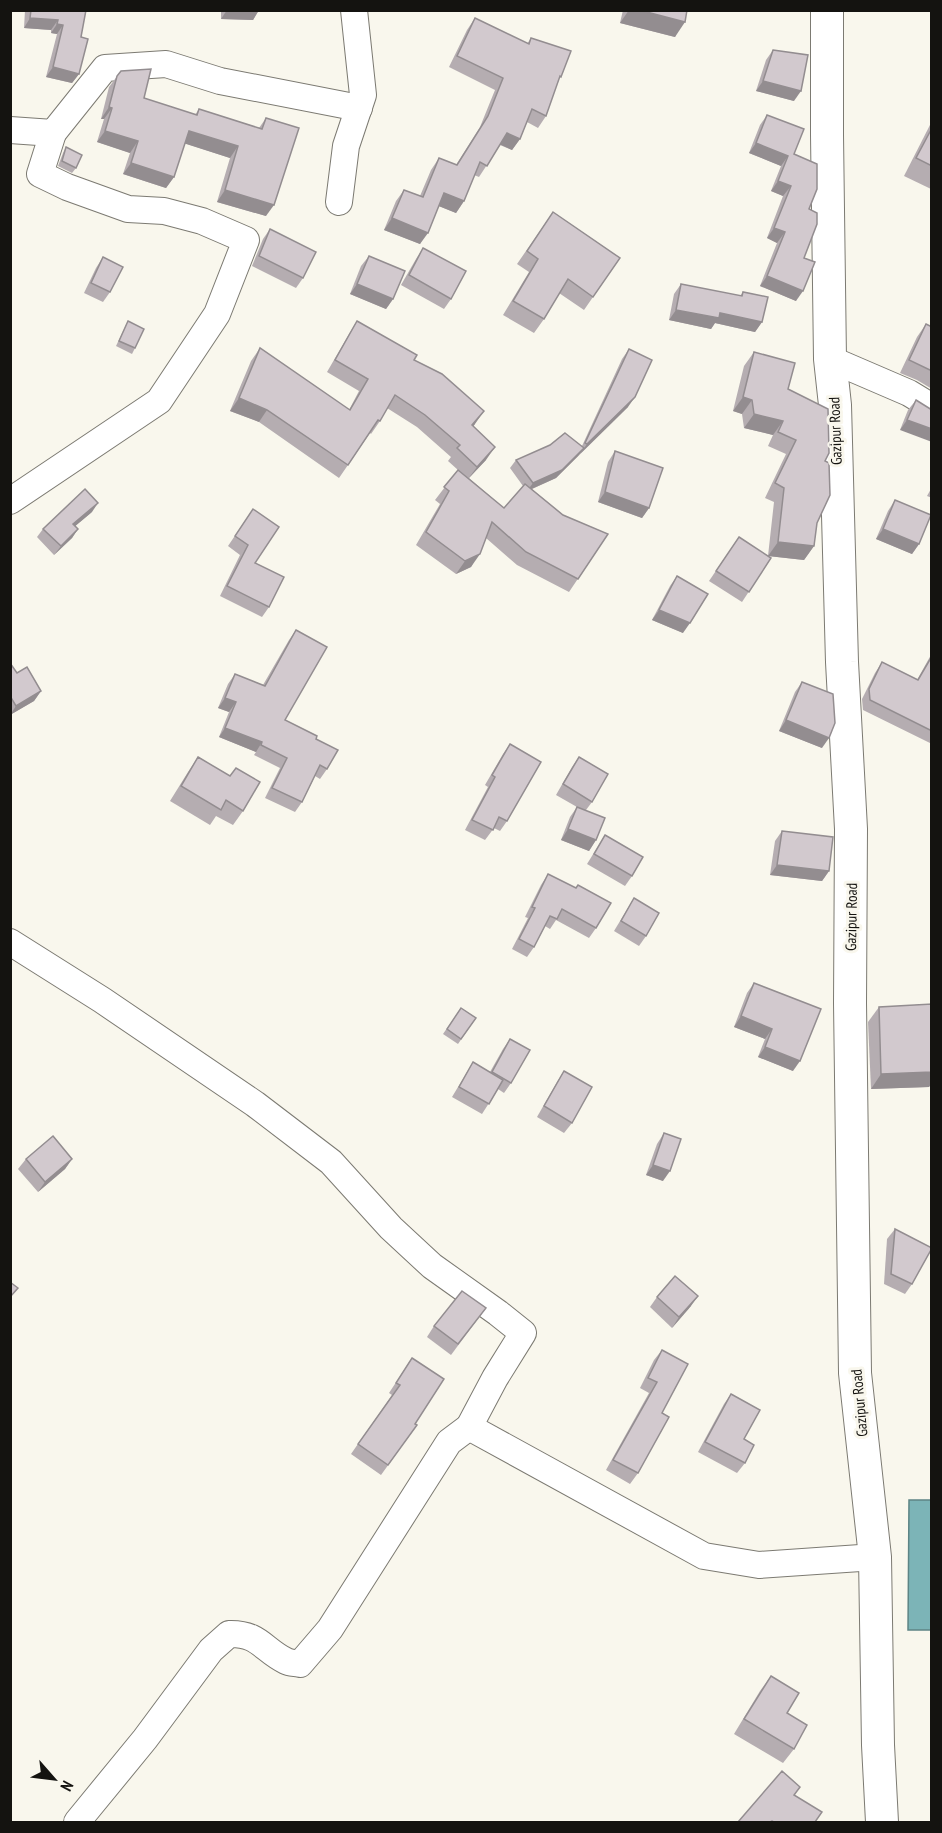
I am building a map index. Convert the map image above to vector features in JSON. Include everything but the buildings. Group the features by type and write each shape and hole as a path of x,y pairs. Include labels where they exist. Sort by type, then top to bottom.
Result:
{"street":[{"path":"339,202 346,146 363,95 354,10"},
{"name":"Gazipur Road","path":"827,10 830,359 835,405 842,662 851,829 850,1003 855,1373 875,1557 878,1745 882,1822"},
{"path":"10,501 159,401 216,314 246,240 202,221 164,212 128,209 67,187 40,174 53,133 105,68 166,64 220,81 359,108"},
{"path":"10,130 53,133"},
{"path":"830,359 909,393 932,407"},
{"path":"10,942 102,1000 255,1104 331,1162 391,1228 432,1266 498,1312 523,1333 495,1378 469,1427 449,1442 330,1629 300,1664 286,1661 255,1639 242,1634 229,1634 211,1650 145,1739 77,1822"},
{"path":"469,1427 704,1556 759,1565 875,1557"}],"water":[{"path":"909,1500 931,1500 931,1630 908,1630"}]}
